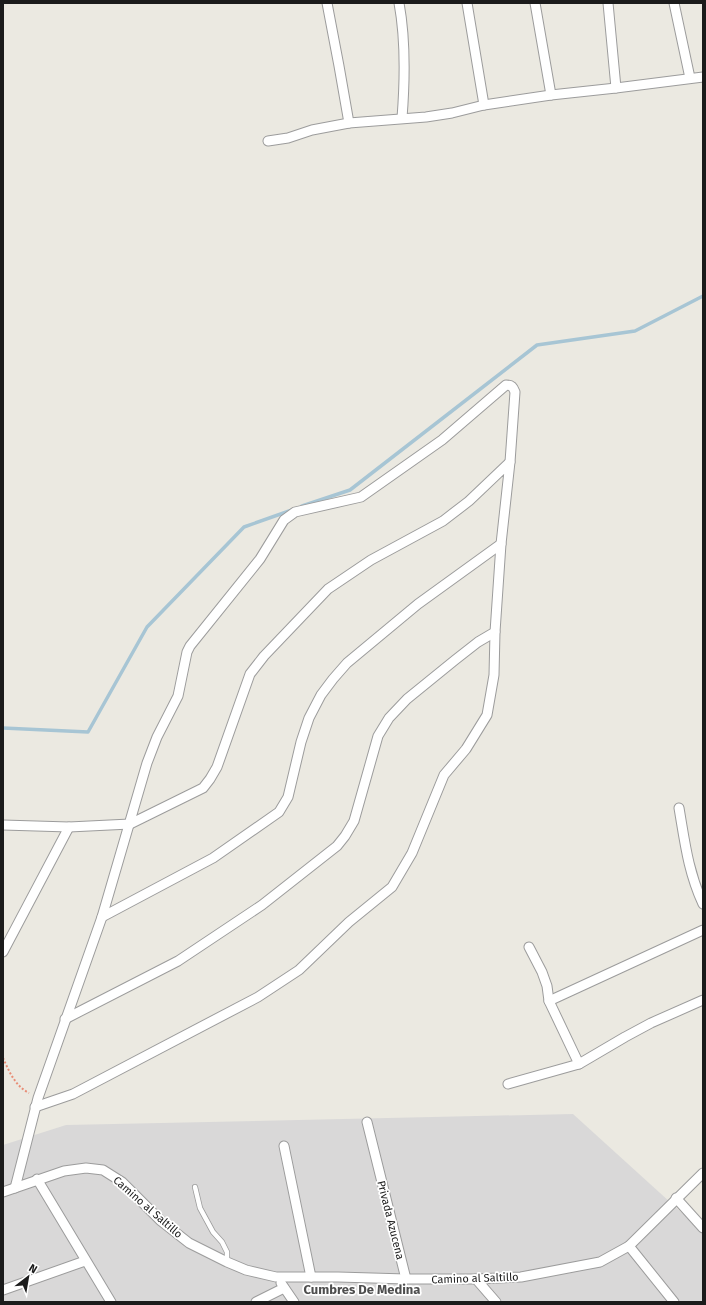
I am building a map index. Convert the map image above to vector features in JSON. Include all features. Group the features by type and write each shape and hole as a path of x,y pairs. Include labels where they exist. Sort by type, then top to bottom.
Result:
{"street":[{"path":"327,3 348,123"},
{"path":"399,3 404,33 405,66 402,118"},
{"path":"467,3 484,106"},
{"path":"534,3 551,95"},
{"path":"608,3 616,88"},
{"path":"674,3 690,78"},
{"path":"268,141 288,138 312,130 348,123 426,117 551,95 703,77"},
{"path":"15,1188 36,1102 102,917 157,737 178,696 187,652 190,646 260,560 284,520 295,512 361,497 442,440 506,385 510,385 513,387 515,392 510,462 501,544 495,632 494,675 487,715 466,749 444,775 412,853 392,887 349,922 299,970 258,997 73,1094 36,1102"},
{"path":"3,824 69,827 130,824 203,788 217,767 250,674 264,656 328,589 371,560 442,521 469,501 510,462"},
{"path":"102,917 213,858 279,812 288,797 301,742 309,718 333,679 347,664 418,604 501,544"},
{"path":"65,1019 178,960 262,905 337,846 354,821 378,736 389,718 407,699 455,660 478,642 495,632"},
{"path":"679,808 688,862 695,886 703,904"},
{"path":"3,952 69,827"},
{"path":"549,1001 703,930"},
{"path":"529,947 542,972 547,986 549,1001 579,1064"},
{"path":"508,1084 579,1064 644,1026 703,1000"},
{"name":"Privada Azucena","path":"367,1122 406,1279"},
{"path":"284,1146 311,1277"},
{"name":"Camino al Saltillo","path":"37,1180 64,1171 86,1168 102,1170 122,1182 161,1220 189,1243 246,1270 276,1277 476,1279 521,1277 600,1262 629,1246 703,1173"},
{"path":"3,1192 37,1180 111,1302"},
{"path":"676,1198 703,1228"},
{"path":"629,1246 674,1302"},
{"path":"3,1290 85,1261"},
{"path":"276,1277 294,1302"},
{"path":"476,1279 496,1302"},
{"path":"256,1302 284,1288"}],"lane":[{"path":"195,1187 200,1208 213,1232 222,1242 226,1252 227,1262"}],"path":[{"path":"3,1058 18,1085 36,1102"}],"shaded area":[{"path":"573,1114 703,1232 703,1302 3,1302 3,1145 66,1125"}],"waterway":[{"path":"302,506 350,490 537,345 635,331 703,296"},
{"path":"3,728 88,732 147,627 244,527 292,510"}],"district":[{"name":"Cumbres De Medina","path":"362,1289"}]}
